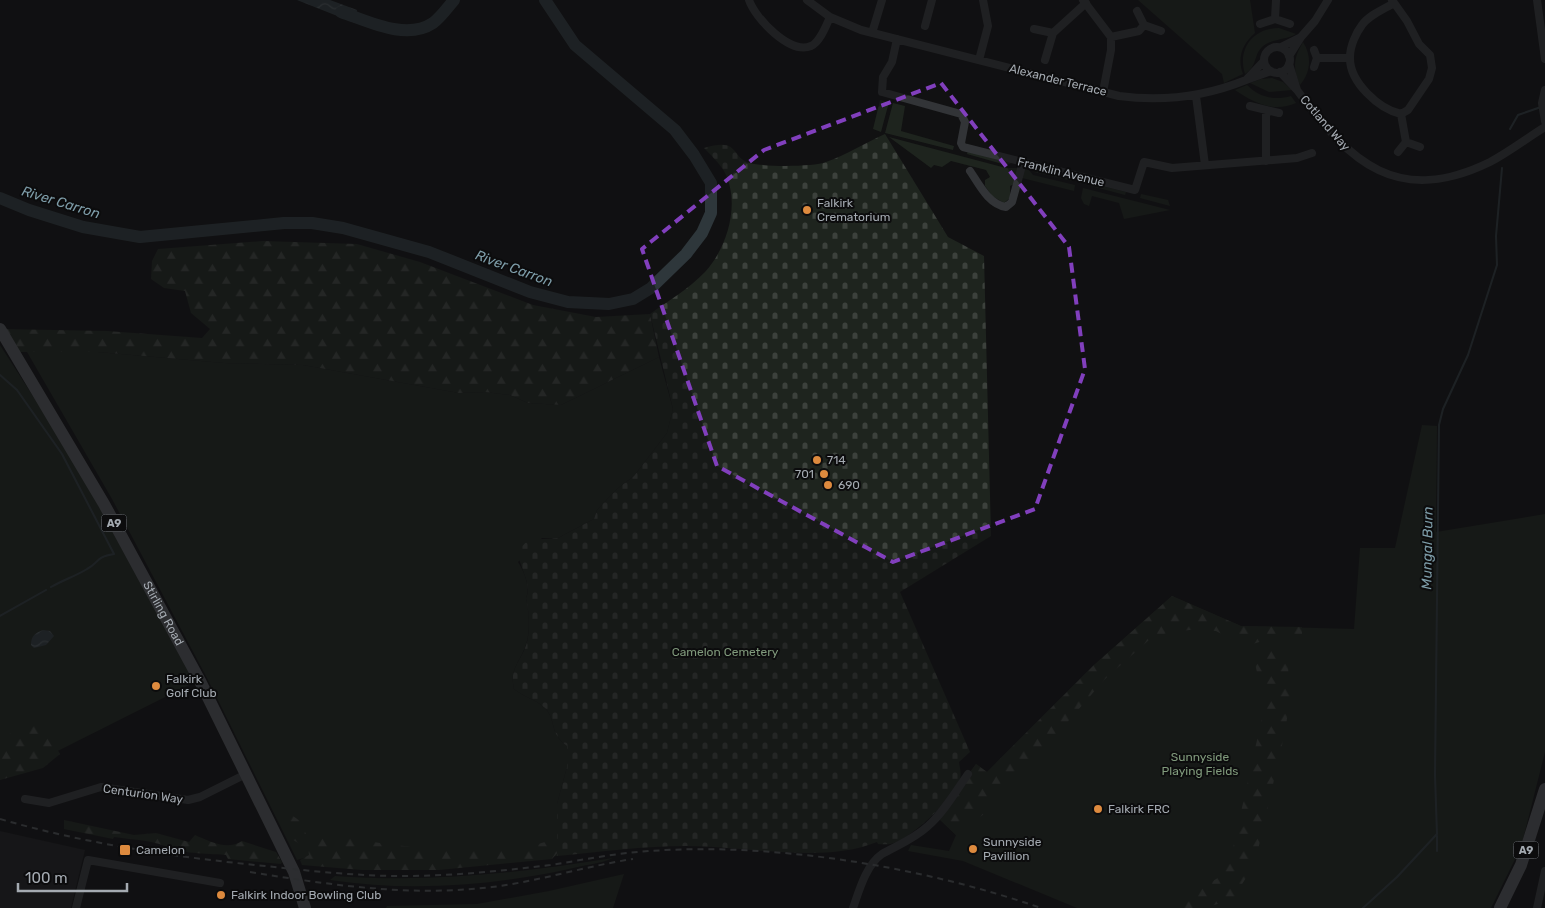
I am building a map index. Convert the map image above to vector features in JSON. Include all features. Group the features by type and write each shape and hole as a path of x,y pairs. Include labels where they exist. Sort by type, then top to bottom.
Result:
{"main road":[{"name":"Stirling Road","path":"0,329 104,504 200,681 294,872 305,908"},
{"name":"A9","path":"1500,908 1521,865 1545,789"}],"street":[{"path":"749,0 762,20 784,41 795,47 805,48 814,44 830,17"},
{"name":"Alexander Terrace","path":"807,0 830,17 846,25 1103,92 1152,99 1196,96 1270,71"},
{"path":"872,32 882,0"},
{"path":"925,26 932,0"},
{"path":"979,60 988,26 984,0"},
{"path":"1275,19 1276,0"},
{"path":"1264,61 1270,71 1280,72 1289,60 1301,37 1315,21 1328,0"},
{"path":"1537,0 1545,59"},
{"path":"1393,1 1407,21 1418,44 1430,55 1432,68 1429,79 1408,110 1401,114 1390,111 1376,101 1356,78 1350,58 1353,39 1363,23 1393,1"},
{"path":"1045,60 1053,34 1085,2 1111,37 1111,50 1103,92"},
{"path":"1138,11 1144,25 1161,31"},
{"path":"1260,24 1275,19 1290,24"},
{"path":"1111,37 1139,31 1144,25"},
{"path":"1034,29 1053,34"},
{"path":"1246,80 1264,61 1267,51 1274,47 1281,47 1301,37"},
{"name":"Franklin Avenue","path":"897,39 892,62 884,77 881,89 884,95 961,114 966,122 960,143 963,147 1135,190 1144,162 1172,168 1297,158 1312,153"},
{"path":"1281,47 1289,60"},
{"path":"1314,67 1315,54 1350,58"},
{"name":"Cotland Way","path":"1289,60 1297,90"},
{"name":"Cotland Way","path":"1280,72 1342,146 1371,167 1393,176 1418,180 1451,177 1491,161 1545,127"},
{"path":"1544,119 1542,103 1545,90"},
{"path":"1196,96 1205,165"},
{"path":"1250,106 1266,112 1279,113"},
{"path":"1266,112 1266,160"},
{"path":"1398,152 1406,142 1401,114"},
{"path":"1406,142 1420,147"},
{"path":"970,171 996,204 1010,206 1022,162"},
{"path":"976,179 983,174"},
{"name":"Centurion Way","path":"25,799 37,803 61,800 101,787 188,800 200,797 246,774"},
{"path":"853,908 862,885 877,859 927,827 937,817 968,774"},
{"path":"35,812 37,803"},
{"path":"76,908 88,860 220,883"},
{"path":"1537,908 1545,871"}],"highlighted area":[{"path":"941,83 1069,247 1085,369 1035,509 893,562 717,466 642,249 764,150"}],"shaded area":[{"path":"0,831 85,850 71,908 0,908"}],"green space":[{"path":"1138,0 1250,0 1255,33 1247,42 1242,52 1241,68 1243,74 1224,83 1222,74"},
{"path":"1279,28 1296,34 1265,44 1259,50 1252,67 1245,74 1243,56 1249,42 1262,32"},
{"path":"1303,42 1308,53 1309,64 1304,80 1300,85 1295,63"},
{"path":"1272,78 1283,82 1292,90 1269,92 1250,83"},
{"path":"1247,85 1267,97 1291,96 1296,103 1288,106 1272,107 1249,99 1235,90"},
{"path":"880,100 889,102 881,132 873,129"},
{"path":"893,103 905,106 901,131 954,146 953,150 885,133"},
{"name":"Camelon Cemetery","path":"885,134 948,237 984,256 991,536 900,592 970,752 959,762 961,774 959,782 940,808 921,826 902,839 890,844 878,844 877,842 833,852 809,853 671,846 557,856 557,804 567,767 567,746 557,736 548,711 537,702 514,689 513,675 525,649 529,626 526,598 528,587 518,551 528,540 558,538 594,519 597,510 617,489 634,476 667,433 673,409 650,314 693,283 713,262 726,237 732,210 729,183 724,171 704,148 724,145 730,147 740,157 750,163 788,166 811,165 833,159"},
{"path":"889,137 1006,168 1018,168 1014,184 1010,186 1010,198 1004,203 992,196 985,186 985,180 990,177 986,170 951,161 942,167 934,165 931,168"},
{"path":"968,151 1012,163 1006,165 967,154"},
{"path":"1031,167 1073,178 1072,181 1034,172"},
{"path":"1024,169 1029,170 1033,175 1075,185 1074,191 1022,178"},
{"path":"1091,183 1126,192 1125,195 1091,186"},
{"path":"1083,188 1170,210 1124,219 1119,203 1092,196 1089,206 1084,204 1081,198"},
{"path":"1141,194 1168,200 1170,206 1140,198"},
{"path":"263,241 357,244 420,262 533,305 596,317 650,314 659,357 561,405 528,403 510,395 485,392 459,393 303,365 224,363 98,352 15,352 0,329 107,331 202,338 210,329 191,313 185,291 164,288 151,279 152,261 158,249"},
{"name":"Falkirk Golf Club","path":"0,345 69,452 195,682 0,780"},
{"path":"27,352 98,352 224,363 303,365 459,393 485,392 510,395 528,403 561,405 659,357 673,409 667,433 634,476 617,489 597,510 594,519 558,538 542,538 518,562 528,589 526,598 529,626 525,648 513,675 514,689 537,702 548,711 557,736 567,746 567,767 557,804 557,856 517,860 318,854 297,860 207,678 112,499"},
{"name":"Sunnyside Playing Fields","path":"1422,425 1437,426 1436,532 1545,514 1545,752 1521,847 1491,908 1077,908 963,861 908,851 911,845 949,851 956,835 937,817 976,764 987,772 1094,665 1172,596 1241,626 1354,629 1360,548 1395,548"},
{"path":"1172,596 1241,626 1302,627 1302,634 1280,635 1250,645 1240,644 1216,631 1197,629 1167,633 1149,640 1105,679 1037,757 993,789 984,814 956,835 937,817 976,764 987,772 1094,665"},
{"path":"1263,647 1284,647 1288,664 1290,698 1285,732 1255,863 1233,899 1205,908 1166,908 1223,875 1231,857 1265,704 1253,656"},
{"path":"43,724 60,754 43,768 0,780 0,739 25,726"},
{"path":"286,811 300,821 306,834 325,834 392,845 467,851 514,851 545,842 559,851 552,859 439,870 362,870 302,865 300,860 309,855 308,849 290,838 281,819"},
{"path":"64,820 134,835 156,833 189,842 195,835 224,845 236,844 242,841 276,852 282,862 281,864 228,859 226,855 176,850 144,841 114,837 113,839 64,829"},
{"path":"613,858 540,875 480,883 390,886 330,880 335,876 406,878 475,875"},
{"path":"624,874 613,908 386,908 387,906 477,904 549,891"}],"water":[{"path":"297,0 330,0 357,10 355,23"},
{"path":"43,630 50,631 54,636 46,645 34,648 31,645 33,637"}],"waterway":[{"name":"River Carron","path":"341,12 387,28 411,30 433,23 454,0"},
{"name":"River Carron","path":"0,198 29,210 83,227 140,237 284,223 312,223 343,228 429,252 530,292 568,302 609,304 633,299 651,288 686,254 702,233 711,213 711,183 694,155 675,130 575,45 545,0"},
{"name":"Mungal Burn","path":"1510,129 1518,115 1541,107"},
{"name":"Mungal Burn","path":"1363,908 1397,877 1437,834 1435,775 1439,425 1443,409 1468,355 1497,265 1496,236 1502,168"},
{"path":"0,375 17,390 62,454 114,554 101,558 83,571 51,587"},
{"path":"0,616 46,590"},
{"path":"1437,836 1437,851"}],"railway":[{"path":"0,819 65,836 131,849 282,868 368,875 421,876 476,873 650,851 698,849 798,854 848,861 948,881 995,893 1041,908"},
{"path":"250,872 371,888 431,891 461,890 510,884 633,859"}],"place":[{"name":"Falkirk Crematorium","path":"807,210"},
{"name":"714","path":"817,460"},
{"name":"701","path":"824,474"},
{"name":"690","path":"828,485"},
{"name":"Falkirk Golf Club","path":"156,686"},
{"name":"Falkirk FRC","path":"1098,809"},
{"name":"Sunnyside Pavillion","path":"973,849"},
{"name":"Camelon","path":"125,850"},
{"name":"Falkirk Indoor Bowling Club","path":"221,895"}]}
